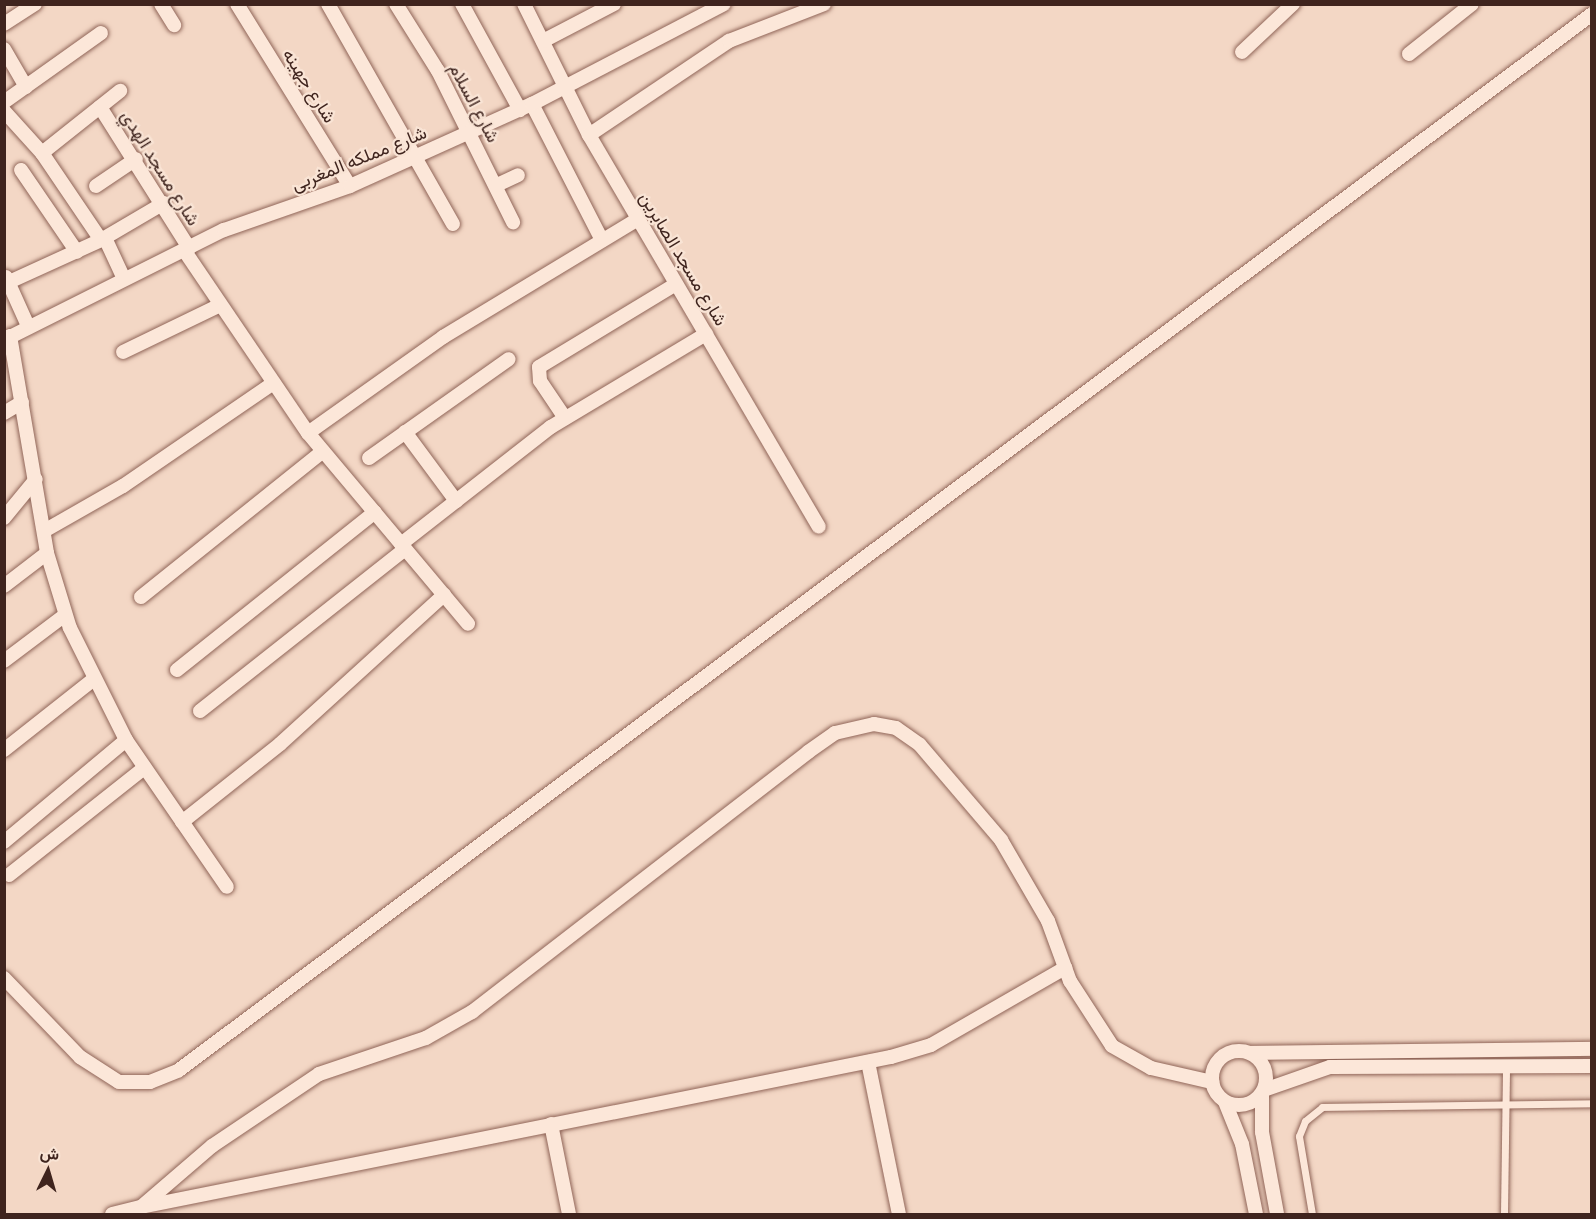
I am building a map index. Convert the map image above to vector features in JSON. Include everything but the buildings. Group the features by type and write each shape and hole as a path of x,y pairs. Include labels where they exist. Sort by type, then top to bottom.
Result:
{"street":[{"path":"4,24 35,4"},
{"path":"160,4 174,25"},
{"name":"شارع جهينه","path":"237,4 350,186"},
{"path":"328,4 418,156 453,224"},
{"name":"شارع السلام","path":"396,4 497,185 513,222"},
{"path":"462,4 526,107 602,240"},
{"name":"شارع مسجد الصابرين","path":"524,4 589,135 819,526"},
{"path":"543,42 614,4"},
{"name":"شارع مملكه المغربى","path":"7,338 249,220 350,186 526,107 724,4"},
{"path":"589,135 729,41 795,9 824,4"},
{"path":"1242,52 1293,4"},
{"path":"1409,54 1472,4"},
{"path":"4,978 80,1057 119,1082 150,1082 179,1070 1592,14"},
{"path":"4,102 101,33"},
{"path":"4,49 26,87"},
{"path":"42,153 120,91"},
{"name":"شارع مسجد الهدي","path":"100,107 164,203 218,306 272,384 308,433 468,624"},
{"path":"4,111 42,153 103,239 124,279"},
{"path":"96,186 136,159"},
{"path":"21,170 77,252"},
{"path":"497,185 518,175"},
{"path":"28,326 7,279 77,252 164,203"},
{"path":"308,433 443,337 638,219"},
{"path":"566,418 540,381 539,367 676,284"},
{"path":"123,352 218,306"},
{"path":"200,711 456,501 566,418 706,334"},
{"path":"7,338 22,402 48,553 65,615 94,679 126,740 227,887"},
{"path":"369,458 509,359"},
{"path":"44,531 123,486 272,384"},
{"path":"4,413 22,402"},
{"path":"405,432 456,501"},
{"path":"141,597 323,451"},
{"path":"6,511 36,479"},
{"path":"177,670 375,512"},
{"path":"4,586 48,553"},
{"path":"182,822 280,744 444,595"},
{"path":"4,661 65,615"},
{"path":"4,750 94,679"},
{"path":"141,1207 212,1146 319,1074 426,1038 472,1012 808,752 852,727 896,728 943,766 1024,875 1065,968 1113,1046 1151,1068 1212,1082 1225,1102 1242,1144 1256,1215"},
{"path":"4,842 126,740"},
{"path":"9,875 144,768"},
{"path":"112,1215 141,1207 551,1124 868,1062 931,1045 1065,968"},
{"path":"1212,1082 1219,1059 1233,1052 1592,1049"},
{"path":"1250,1053 1265,1068 1262,1132 1277,1215"},
{"path":"868,1062 899,1215"},
{"path":"1225,1102 1249,1104 1263,1092 1330,1067 1592,1066"},
{"path":"551,1124 568,1215"}],"lane":[{"path":"1504,1215 1506,1066"},
{"path":"1312,1215 1299,1143 1301,1128 1315,1110 1336,1104 1592,1103"}]}
